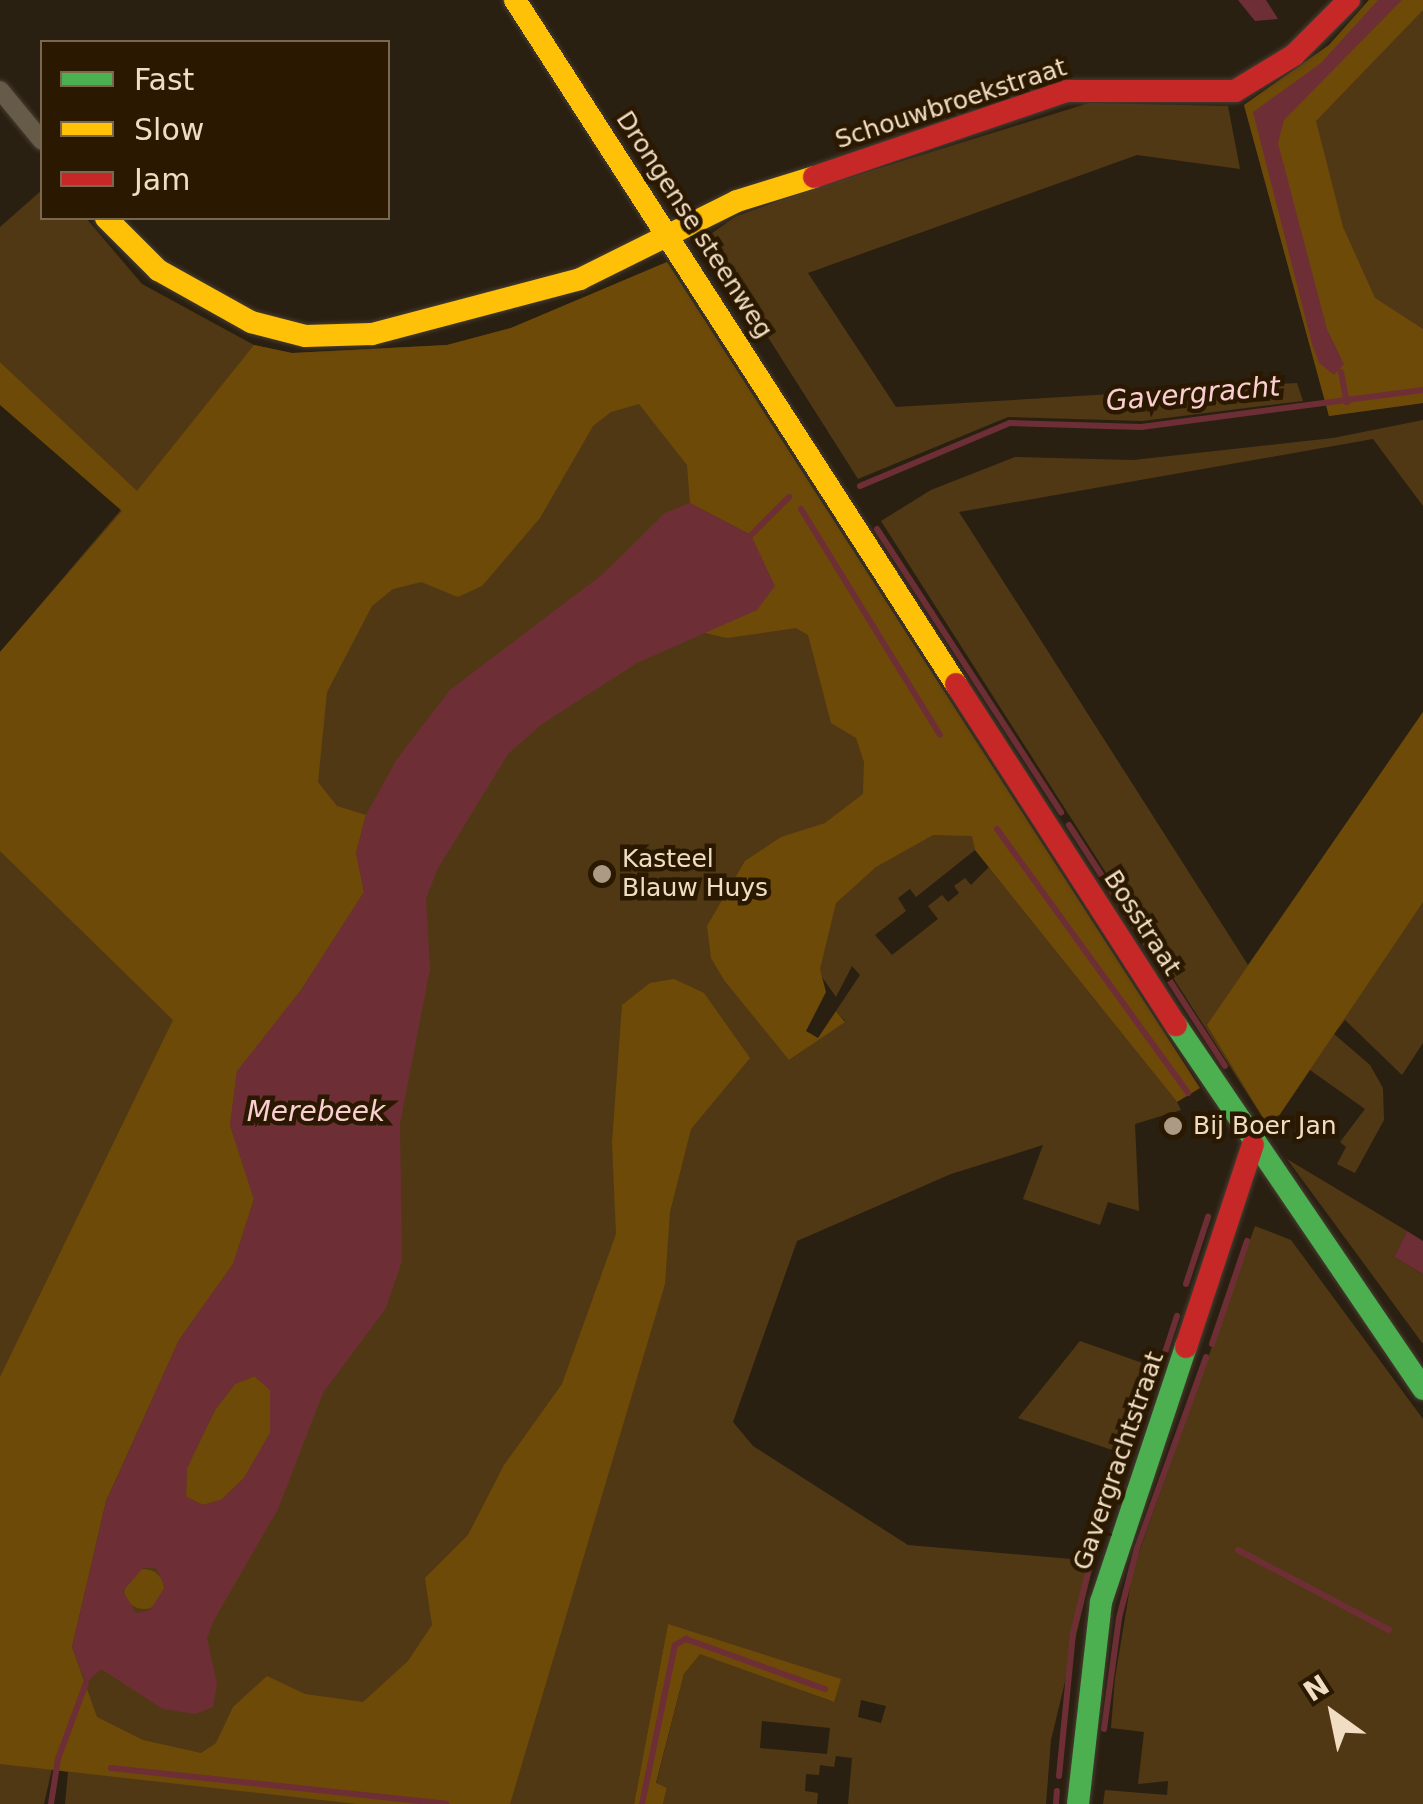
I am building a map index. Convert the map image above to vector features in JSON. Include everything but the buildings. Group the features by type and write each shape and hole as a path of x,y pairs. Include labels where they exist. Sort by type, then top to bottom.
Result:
{"street":[{"name":"Drongense steenweg","path":"516,0 824,482"},
{"name":"Schouwbroekstraat","path":"108,220 158,270 221,306 278,331 339,338 418,325 563,284 670,238 737,201 884,158 1067,91 1234,90 1294,55 1348,0"},
{"path":"0,90 40,140"},
{"name":"Bosstraat","path":"824,482 1253,1145 1423,1389"},
{"name":"Gavergrachtstraat","path":"1078,1804 1101,1602 1253,1145"}],"shaded area":[{"path":"1369,0 1423,0 1423,403 1329,416 1244,105 1329,45"},
{"path":"1369,0 1423,0 1423,10 1316,121 1343,227 1375,298 1423,329 1423,403 1329,416 1244,105 1329,45"},
{"path":"1089,103 1228,106 1240,169 1137,155 808,273 896,407 1297,383 1303,401 1142,421 1008,417 858,479 705,238 735,217 803,192"},
{"path":"40,192 40,220 88,220 142,284 254,345 292,353 447,345 511,328 667,262 1015,802 973,836 975,850 916,897 910,889 898,898 906,911 875,935 892,955 938,919 928,906 942,895 948,902 959,893 954,886 965,878 971,885 989,867 1181,1110 1135,1124 1139,1211 1108,1202 1100,1225 1023,1199 1043,1145 951,1174 797,1241 733,1422 753,1446 908,1545 1094,1561 1051,1740 1046,1804 848,1804 852,1758 836,1756 834,1767 820,1765 819,1775 806,1774 805,1791 818,1793 817,1804 663,1804 667,1788 656,1784 684,1674 700,1653 833,1702 668,1625 634,1804 65,1804 68,1772 52,1769 44,1804 0,1804 0,652 136,492 0,362 0,227","holes":["852,966 860,975 836,1011 845,1021 789,1060 822,977 836,997","861,1700 886,1706 881,1723 858,1717","762,1721 830,1728 827,1754 760,1748"]},
{"path":"667,262 1200,1088 1177,1102 975,850 972,836 933,835 876,867 836,903 820,969 826,992 806,1031 818,1038 836,1011 845,1022 789,1060 724,980 711,958 707,926 745,861 781,837 825,823 863,794 864,762 856,738 831,723 808,635 796,628 727,638 701,632 757,610 751,535 690,503 687,465 639,404 611,412 593,426 540,518 482,586 458,597 421,582 393,589 372,606 327,692 318,782 337,806 366,815 356,853 364,892 301,990 237,1072 230,1125 254,1199 233,1264 179,1340 106,1501 72,1647 97,1717 143,1740 201,1753 216,1743 233,1707 267,1676 305,1694 363,1702 408,1661 432,1625 425,1578 468,1535 504,1465 562,1384 616,1234 612,1143 622,1005 650,983 674,979 704,993 750,1058 691,1129 670,1212 665,1284 510,1804 357,1804 0,1764 0,1377 173,1020 0,851 0,652 122,511 0,405 0,362 137,491 254,345 292,353 447,345 511,328"},
{"path":"1423,420 1423,506 1373,439 959,512 1248,965 1423,712 1423,1043 1402,1075 1345,1020 1334,1034 1370,1065 1383,1088 1384,1120 1355,1173 1337,1164 1346,1147 1340,1142 1365,1109 1310,1070 1270,1129 881,521 931,490 1015,457 1133,460 1333,438"},
{"path":"1423,712 1423,902 1270,1129 1207,1025"},
{"path":"1287,1159 1407,1231 1394,1257 1423,1274 1423,1344"},
{"path":"1255,1226 1291,1240 1423,1419 1423,1804 1103,1804 1105,1790 1167,1795 1168,1781 1138,1784 1144,1732 1111,1728 1115,1678 1133,1569"},
{"path":"1080,1341 1151,1366 1121,1453 1018,1418"},
{"path":"255,1376 270,1390 270,1433 244,1478 221,1500 203,1505 186,1497 187,1468 215,1410 235,1384"},
{"path":"144,1569 158,1575 164,1589 158,1603 144,1609 130,1603 124,1589 130,1575"},
{"path":"668,1624 841,1679 834,1702 700,1654 684,1674 656,1783 667,1788 663,1804 634,1804"}],"water":[{"path":"1238,0 1266,0 1278,19 1255,21"},
{"path":"1378,0 1402,0 1284,120 1278,143 1327,329 1344,364 1334,375 1319,363 1312,344 1253,112 1321,63"},
{"name":"Merebeek","path":"690,503 751,535 775,586 757,610 637,663 542,724 508,754 437,870 426,899 430,969 400,1124 402,1261 386,1308 323,1393 278,1509 214,1620 207,1638 217,1684 213,1707 195,1714 163,1709 101,1669 86,1683 72,1647 106,1502 179,1340 233,1264 254,1200 230,1125 237,1071 301,990 364,892 356,853 366,815 397,759 450,690 603,574 665,513","holes":["254,1376 270,1390 270,1433 244,1478 221,1500 202,1505 186,1496 187,1468 215,1410 235,1384","143,1568 156,1568 165,1587 150,1610 136,1613 123,1591"]},
{"path":"1407,1231 1423,1241 1423,1274 1394,1257"}],"waterway":[{"path":"1341,372 1347,402"},
{"name":"Gavergracht","path":"860,486 1010,423 1141,427 1423,390"},
{"name":"Gavergracht","path":"751,535 789,497"},
{"path":"801,509 940,735"},
{"path":"877,529 1061,812"},
{"path":"1069,825 1225,1066"},
{"path":"997,829 1188,1093"},
{"path":"1186,1284 1208,1217"},
{"path":"1212,1344 1247,1241"},
{"path":"1159,1371 1177,1316"},
{"path":"1104,1729 1119,1618 1137,1548 1206,1357"},
{"path":"1101,1525 1126,1456"},
{"path":"1238,1550 1389,1630"},
{"path":"1059,1776 1073,1633 1092,1557"},
{"path":"642,1804 675,1645 686,1639 825,1689"},
{"name":"Merebeek","path":"51,1804 58,1759 86,1683"},
{"path":"111,1768 446,1804"},
{"path":"1056,1804 1057,1791"}],"traffic: fast":[{"path":"1176,1025 1423,1389"},
{"path":"1078,1804 1101,1602 1186,1347"}],"traffic: slow":[{"path":"515,0 956,684"},
{"path":"108,220 158,270 251,322 305,336 372,334 580,279 737,201 814,177"}],"traffic: jam":[{"path":"814,177 1067,91 1235,91 1294,55 1349,0"},
{"path":"956,684 1176,1025"},
{"path":"1186,1347 1253,1145"}],"place":[{"name":"Kasteel Blauw Huys","path":"602,874"},
{"name":"Bij Boer Jan","path":"1173,1126"}]}
